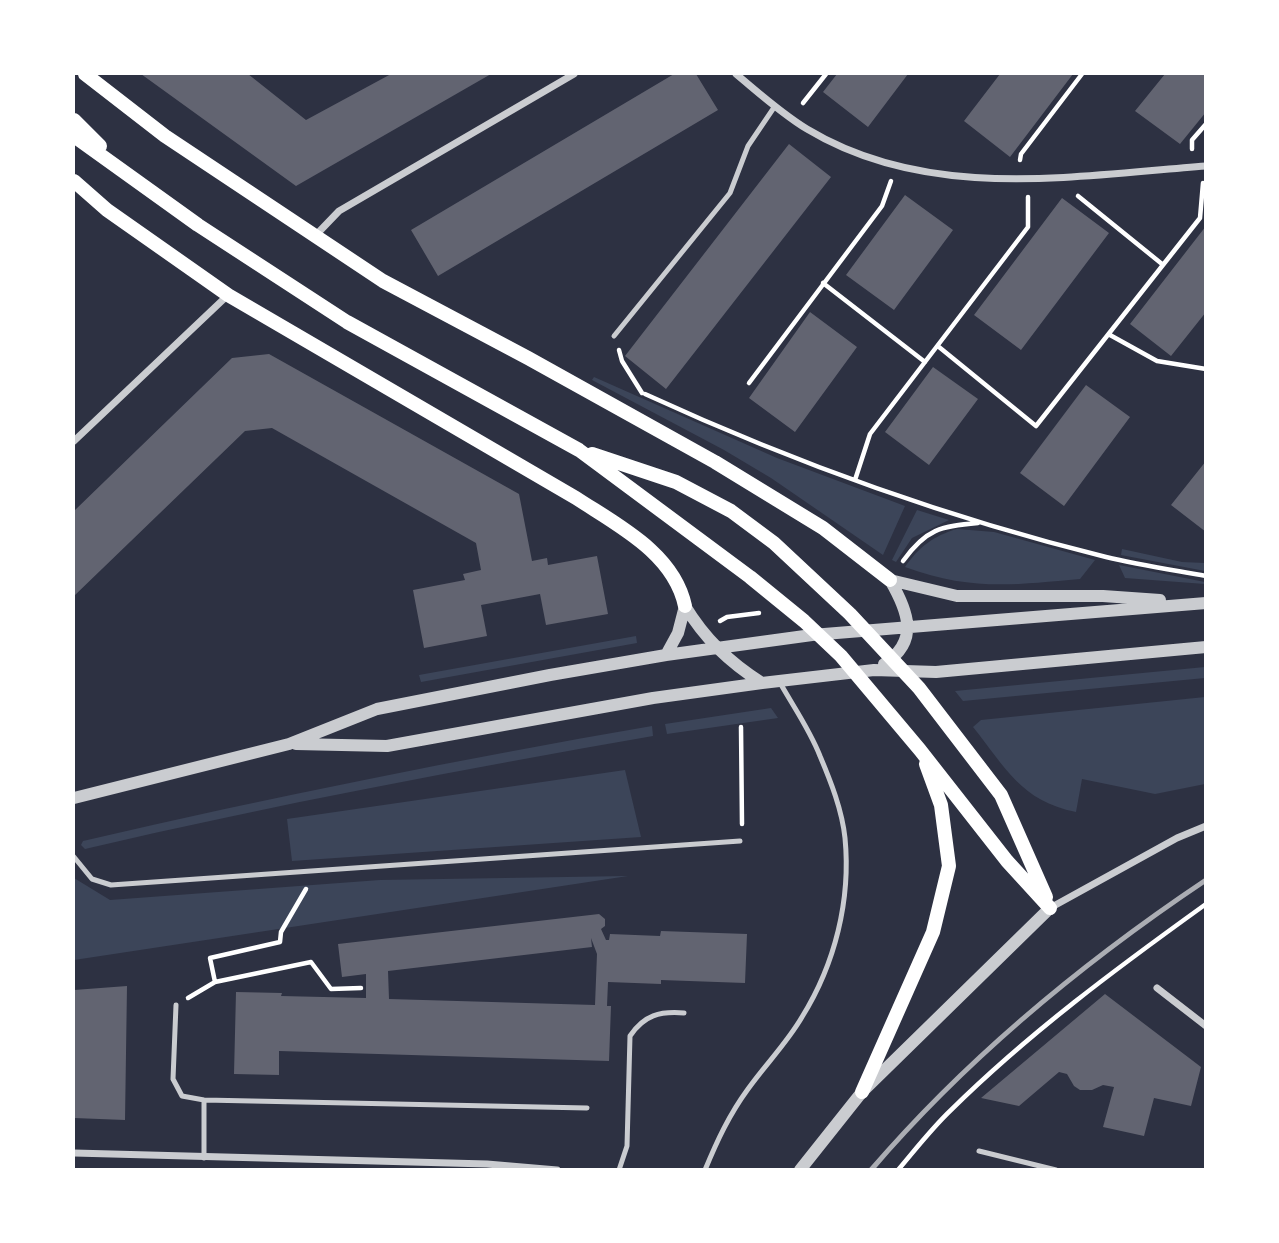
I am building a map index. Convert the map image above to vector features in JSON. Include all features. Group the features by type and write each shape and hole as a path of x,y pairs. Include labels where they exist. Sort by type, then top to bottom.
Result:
{"main road":[{"path":"85,74 165,136 383,281 715,462 823,528 890,580"},
{"path":"74,120 125,172"},
{"path":"74,136 198,225 347,322 579,450 727,560 804,621 841,656 920,750 1007,861 1050,908"},
{"path":"74,181 107,211 228,295 576,498 632,534 649,548 673,576 680,587 685,606"},
{"path":"579,450 676,482 731,511 774,543 850,614 919,688 1001,795 1050,908"},
{"path":"862,1092 933,932 949,866 941,805 920,750"}],"street":[{"path":"314,237 339,211 574,74"},
{"path":"736,74 807,129 849,150 895,166 955,177 1019,179 1205,166"},
{"path":"74,441 228,295"},
{"path":"890,580 957,596 1103,596 1202,603"},
{"path":"874,670 892,659 906,642 908,628 903,602 890,580"},
{"path":"74,799 289,744 377,709 401,703 666,655 791,638 1202,603"},
{"path":"685,606 716,648 738,668 762,683"},
{"path":"666,655 678,633 685,606"},
{"path":"289,744 387,746 653,698 762,683 874,670 936,673 1206,647"},
{"path":"800,1170 862,1092 1050,908 1177,838 1206,826"},
{"path":"1157,988 1206,1026"},
{"path":"74,1153 487,1164 557,1170"}],"lane":[{"path":"614,336 730,193 748,146 775,106"},
{"path":"705,1170 721,1130 747,1090 802,1018 822,982 833,951 843,907 845,836 835,795 819,753 779,681"},
{"path":"74,857 92,878 111,886 740,841"},
{"path":"176,1005 173,1079 182,1096 204,1100 587,1108"},
{"path":"619,1170 627,1146 630,1036 638,1023 652,1015 666,1012 684,1013"},
{"path":"204,1100 204,1158"},
{"path":"979,1151 1056,1170"}],"path":[{"path":"792,118 826,74"},
{"path":"1019,179 1021,154 1082,74"},
{"path":"1192,167 1192,140 1206,124"},
{"path":"749,383 882,206 889,192 895,166"},
{"path":"939,347 1035,426 1110,335 1200,218 1205,166"},
{"path":"1055,177 1162,264"},
{"path":"855,480 870,434 1028,228 1028,178"},
{"path":"823,283 925,362"},
{"path":"1110,335 1157,361 1206,369"},
{"path":"622,361 642,393"},
{"path":"630,388 736,436 983,523 1108,558 1206,576"},
{"path":"890,580 916,542 932,531 948,525 983,523"},
{"path":"727,617 762,613"},
{"path":"740,841 741,727"},
{"path":"215,982 210,958 280,942 281,932 317,871"},
{"path":"898,1170 950,1111 1032,1037 1123,963 1206,904"},
{"path":"176,1005 215,982 311,962 331,989 361,988"}],"shaded area":[{"path":"594,377 777,458 905,506 883,555 771,478 592,380"},
{"path":"917,510 949,520 912,538 896,562 892,560"},
{"path":"957,529 994,532 1095,560 1080,579 1012,584 950,580 905,567 927,543"},
{"path":"1122,549 1182,562 1205,563 1205,571 1121,555"},
{"path":"1119,565 1205,582 1205,584 1125,578"},
{"path":"636,636 637,643 421,682 419,675"},
{"path":"1205,667 1205,678 963,701 955,691"},
{"path":"1205,697 1205,784 1155,794 1082,779 1076,812 1041,800 1028,791 1016,781 973,727 981,720"},
{"path":"771,708 778,718 667,734 665,724"},
{"path":"652,726 653,736 368,788 85,849 81,845 83,841 296,794"},
{"path":"625,770 641,837 292,861 287,819"},
{"path":"628,876 74,960 74,878 110,900 380,880"}],"building":[{"path":"141,74 248,74 306,120 391,74 491,74 296,186"},
{"path":"674,74 696,74 718,110 438,276 411,230"},
{"path":"837,74 908,74 868,127 823,92"},
{"path":"1000,74 1073,74 1010,157 964,121"},
{"path":"1165,74 1206,74 1206,112 1180,144 1135,111"},
{"path":"789,144 831,177 666,389 625,356"},
{"path":"905,195 953,230 894,310 846,275"},
{"path":"1062,198 1109,233 1021,350 974,315"},
{"path":"1206,226 1206,312 1171,356 1130,324"},
{"path":"810,312 857,347 795,432 749,398"},
{"path":"269,354 519,494 532,561 547,558 548,565 597,556 608,614 546,625 540,594 481,605 487,636 424,648 413,590 465,580 463,574 481,570 476,543 272,428 245,431 74,596 74,511 232,358"},
{"path":"933,367 978,399 929,465 885,432"},
{"path":"1086,385 1130,417 1064,506 1020,473"},
{"path":"1206,461 1206,532 1171,505"},
{"path":"599,914 605,919 605,926 601,929 606,940 609,940 610,934 660,936 661,931 747,934 745,983 661,980 661,984 608,982 607,1006 611,1006 609,1061 279,1051 279,1075 234,1074 236,992 366,998 366,974 342,977 338,944","holes":["591,938 597,954 595,1005 389,999 388,971 592,947"]},
{"path":"127,986 125,1120 74,1118 74,990"},
{"path":"1105,994 1201,1067 1191,1106 1154,1098 1144,1136 1103,1127 1114,1087 1103,1085 1092,1090 1080,1090 1074,1086 1067,1074 1059,1072 1019,1106 981,1098"}],"railway":[{"path":"871,1170 947,1089 1028,1014 1115,944 1206,880"}]}
